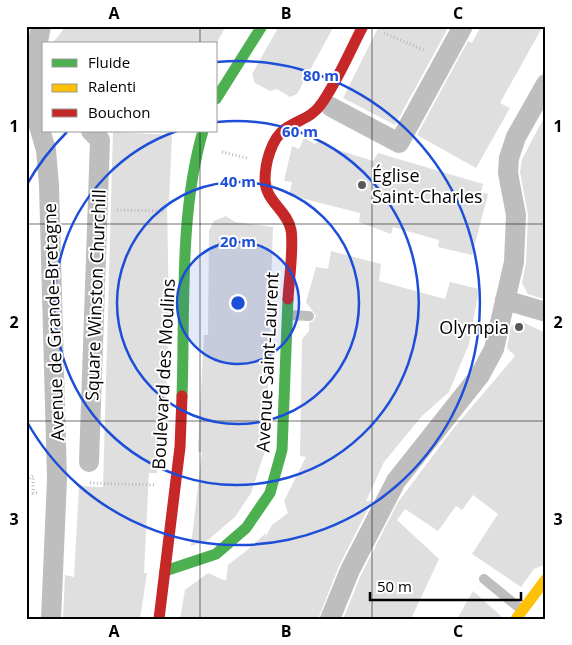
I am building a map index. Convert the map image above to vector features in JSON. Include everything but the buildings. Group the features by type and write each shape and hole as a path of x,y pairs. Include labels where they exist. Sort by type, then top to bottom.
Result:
{"street":[{"name":"Avenue de Grande-Bretagne","path":"40,26 34,62 41,122"},
{"path":"218,95 262,26"},
{"name":"Avenue Saint-Laurent","path":"165,571 216,554 246,528 270,493 282,450 291,230 285,216 270,198 265,181 267,162 277,136 286,128 310,117 322,103 363,26"},
{"path":"331,107 399,143 463,26"},
{"path":"330,619 350,570 396,482 480,376 494,349 514,262 516,215 508,174 509,158 516,137 546,84"},
{"name":"Avenue de Grande-Bretagne","path":"43,132 49,186 57,459 51,619"},
{"name":"Square Winston Churchill","path":"92,132 100,140 95,468"},
{"name":"Boulevard des Moulins","path":"159,619 180,448 188,212 194,162 203,132"},
{"path":"505,300 546,312"},
{"path":"520,615 546,579"}],"lane":[{"path":"287,315 309,316"},
{"path":"484,579 520,615"}],"path":[{"path":"380,31 445,59"},
{"path":"221,152 250,158"},
{"path":"107,210 176,212"},
{"path":"95,468 104,484"},
{"path":"26,480 32,476 33,493"},
{"path":"85,482 156,485"}],"traffic: fast":[{"path":"218,96 262,26"},
{"path":"182,396 187,228 195,162 203,132"},
{"path":"165,571 216,554 246,528 270,493 282,450 288,299"}],"traffic: slow":[{"path":"516,619 546,579"}],"traffic: jam":[{"path":"288,299 292,237 286,217 272,200 266,187 265,174 268,159 280,133 309,116 322,103 339,75 363,26"},
{"path":"159,619 180,447 182,396"}],"place":[{"name":"Église Saint-Charles","path":"362,185"},
{"name":"Olympia","path":"519,327"}]}
